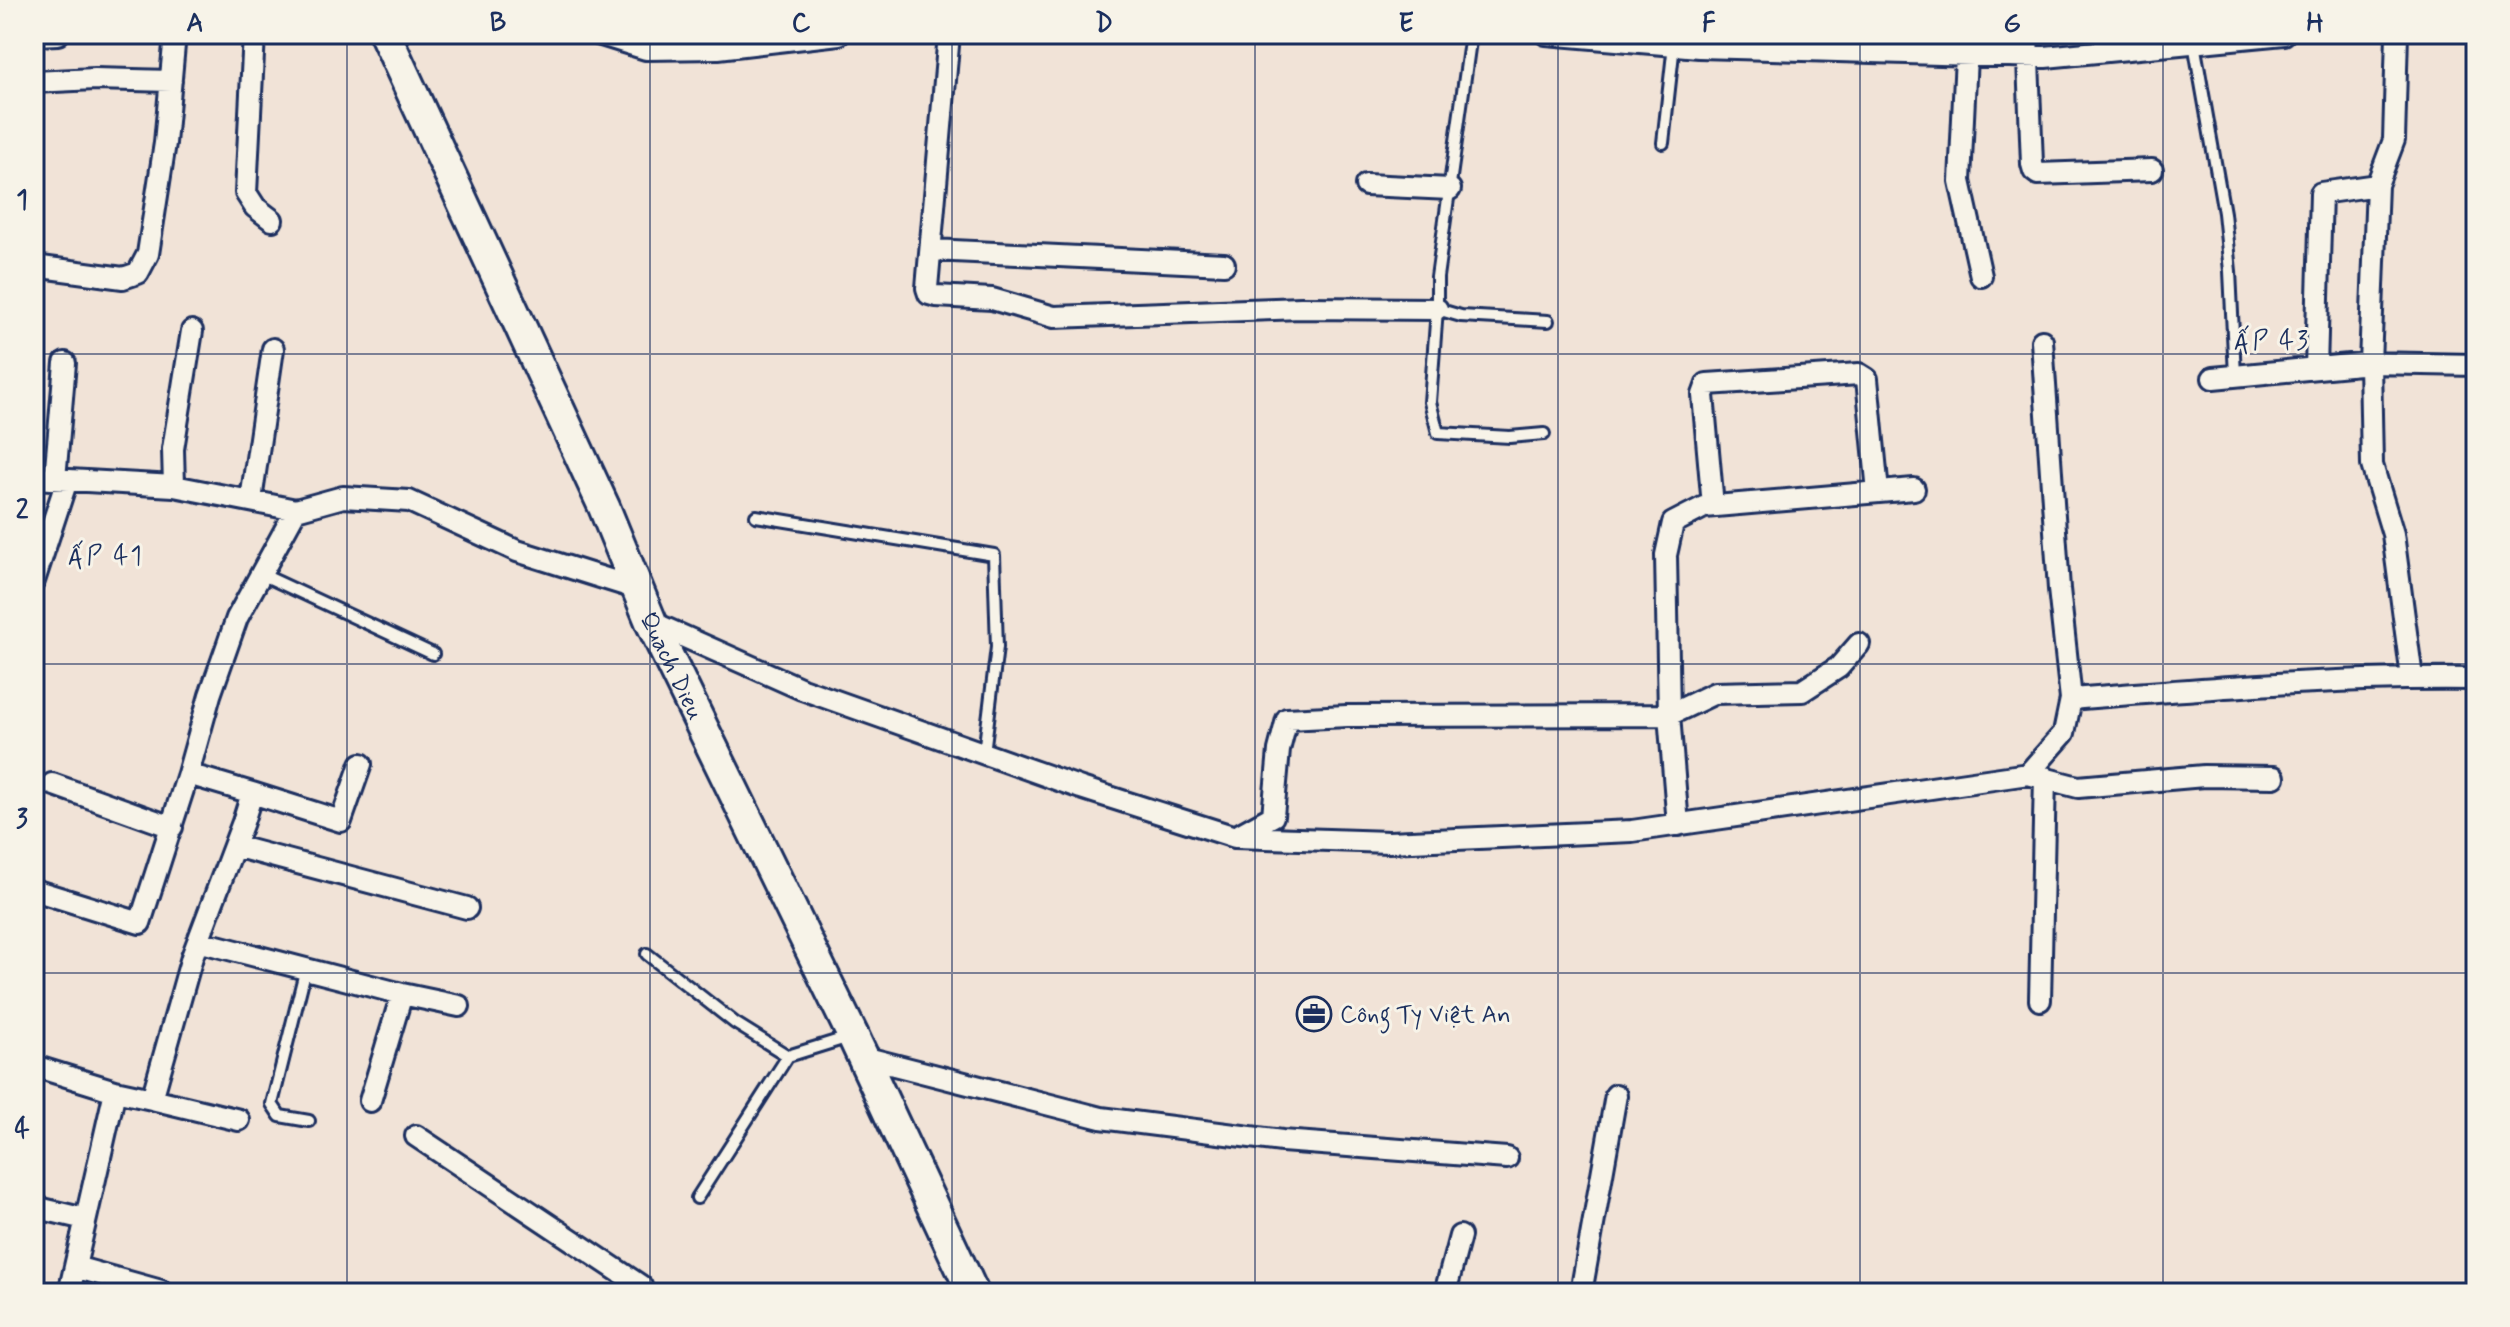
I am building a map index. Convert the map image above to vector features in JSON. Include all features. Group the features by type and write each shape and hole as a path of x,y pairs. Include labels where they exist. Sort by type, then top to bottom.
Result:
{"main road":[{"name":"Quach Dieu","path":"385,34 604,507 635,588 858,1047 973,1293"}],"street":[{"path":"34,35 58,34"},
{"path":"34,266 123,278 138,273 148,254 165,143 175,34"},
{"path":"254,34 246,193 255,207 272,220"},
{"path":"598,34 646,49 718,48 839,34"},
{"path":"949,34 927,288 929,294 992,299 1054,317 1301,308 1437,309"},
{"path":"1546,34 1674,44 2027,57 2284,34"},
{"path":"2027,34 2034,171 2038,174 2152,170"},
{"path":"2397,34 2394,140 2377,185 2370,363 2372,465 2393,534 2412,678"},
{"path":"1966,56 1960,181 1981,276"},
{"path":"34,82 95,79 171,81"},
{"path":"1366,185 1450,189"},
{"path":"2316,368 2321,193 2377,185"},
{"path":"932,250 1224,264"},
{"path":"174,486 173,449 192,331"},
{"path":"2040,1000 2037,776 2064,733 2071,699 2059,589 2042,341"},
{"path":"251,500 273,349"},
{"path":"34,581 61,480 65,363"},
{"path":"2213,378 2370,363 2476,365"},
{"path":"1713,506 1703,395 1707,384 1859,374 1867,379 1878,492"},
{"path":"34,478 174,486 296,510 343,497 409,501 517,551 635,588"},
{"path":"1678,825 1669,715 1666,555 1673,523 1704,507 1914,489"},
{"path":"37,891 140,923 237,618 296,510"},
{"path":"651,622 802,689 1235,837 1389,842 1632,831 2037,776 2078,787 2204,776 2274,777"},
{"path":"1235,837 1273,816 1279,750 1287,719 1669,715 1715,693 1802,691 1839,667 1859,644"},
{"path":"2071,699 2274,683 2476,679"},
{"path":"188,774 341,821 361,764"},
{"path":"52,784 172,827"},
{"path":"152,1099 198,941 252,793"},
{"path":"234,846 467,908"},
{"path":"198,941 459,1006"},
{"path":"370,1101 402,994"},
{"path":"858,1047 1101,1118 1282,1141 1507,1158"},
{"path":"34,1066 115,1091 239,1120"},
{"path":"69,1293 115,1091"},
{"path":"1581,1293 1616,1095"},
{"path":"416,1136 641,1286 637,1293"},
{"path":"34,1207 85,1219"},
{"path":"1445,1293 1460,1236"},
{"path":"75,1267 161,1291"}],"lane":[{"path":"1471,34 1437,277 1430,402 1438,433 1510,437 1544,434"},
{"path":"2194,43 2224,213 2235,376"},
{"path":"1663,143 1674,44"},
{"path":"1437,309 1461,316 1548,321"},
{"path":"756,516 994,555 997,647 984,753"},
{"path":"261,574 433,654"},
{"path":"647,954 735,1023 788,1056 858,1047"},
{"path":"306,968 272,1104 280,1116 309,1121"},
{"path":"697,1198 788,1056"}],"place":[{"name":"Công Ty Việt An","path":"1314,1014"}],"district":[{"name":"ẤP 43","path":"2272,340"},
{"name":"ẤP 41","path":"106,555"}]}
